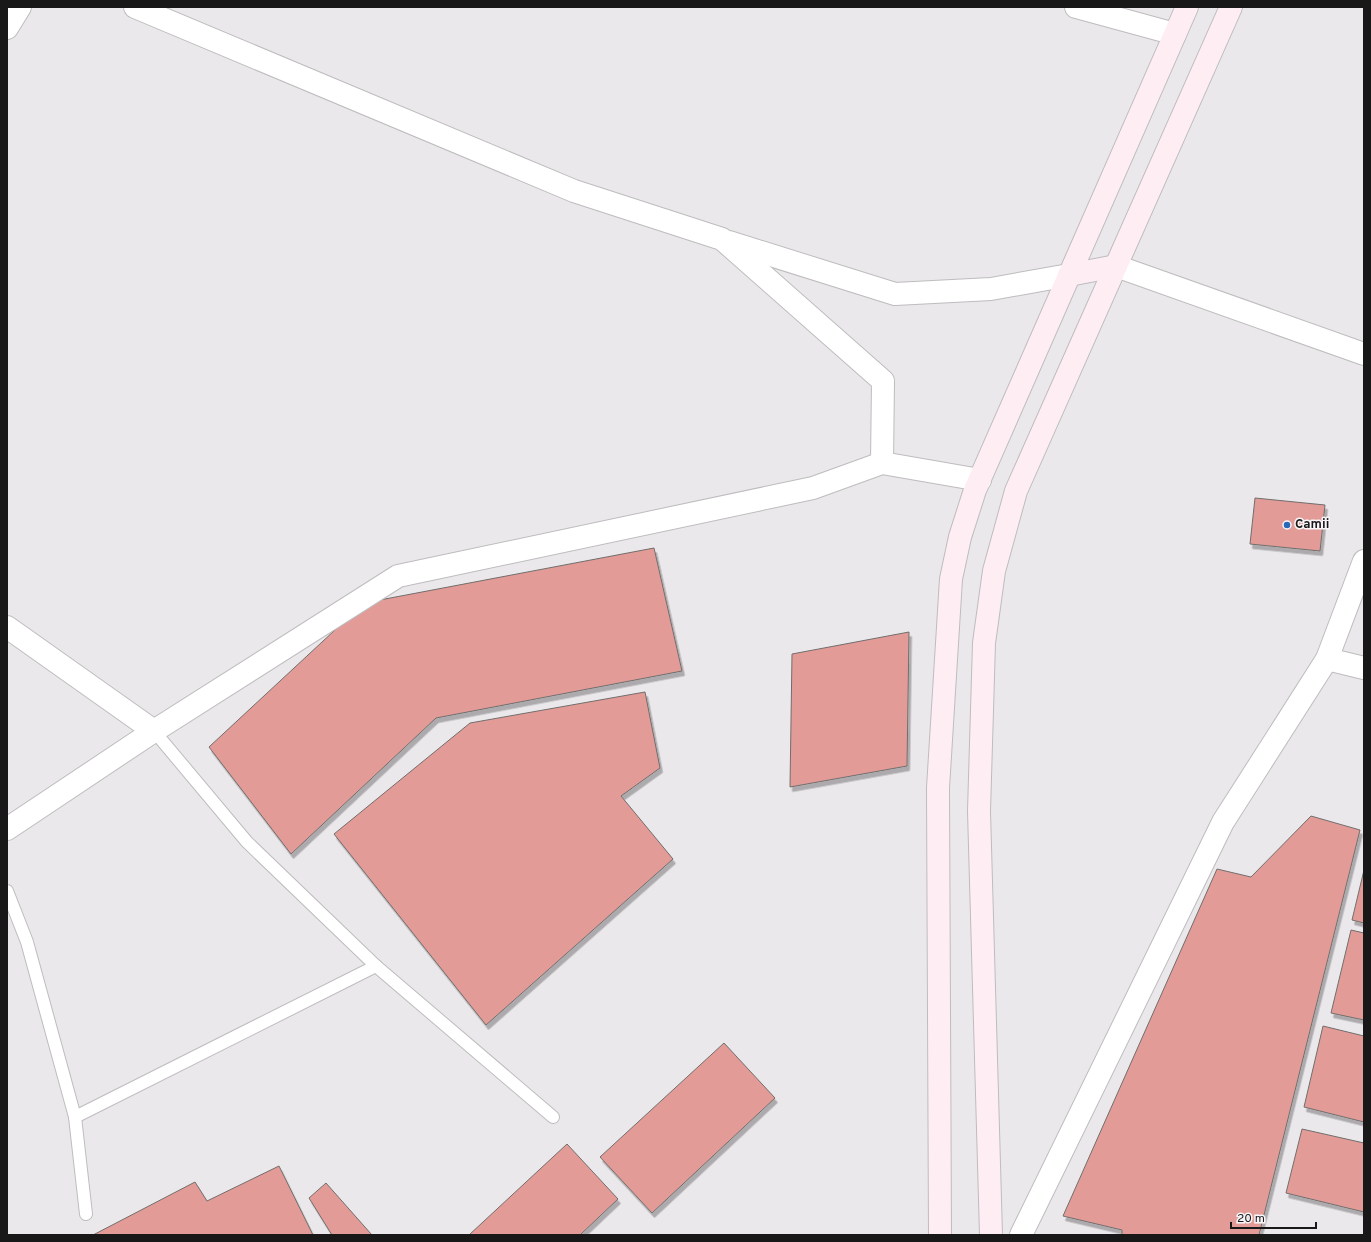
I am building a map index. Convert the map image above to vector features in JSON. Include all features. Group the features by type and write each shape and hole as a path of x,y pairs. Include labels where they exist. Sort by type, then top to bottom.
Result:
{"street":[{"path":"7,28 20,7"},
{"path":"135,7 574,191 895,294 991,289 1116,266 1364,354"},
{"path":"1076,7 1175,34"},
{"path":"940,1235 938,788 951,579 960,537 980,480 1187,7"},
{"path":"992,1235 978,811 985,635 994,571 1016,491 1231,7"},
{"path":"722,239 883,380 882,463"},
{"path":"7,829 154,731 398,576 813,488 882,463 980,480"},
{"path":"1021,1235 1224,822 1327,659 1364,561"},
{"path":"7,627 154,731"},
{"path":"1327,659 1364,668"}],"lane":[{"path":"154,731 247,842 376,966 553,1118"},
{"path":"7,891 27,942 75,1117 86,1214"},
{"path":"75,1117 376,966"}],"building":[{"name":"Camii","path":"1255,498 1325,505 1320,551 1250,544"},
{"path":"654,548 682,671 436,718 291,854 209,747 364,603"},
{"path":"909,632 907,766 790,787 792,654"},
{"path":"645,692 660,768 621,796 673,859 486,1025 334,834 470,723"},
{"path":"1311,816 1360,830 1259,1235 1122,1235 1122,1230 1063,1216 1217,869 1251,877"},
{"path":"1364,870 1364,923 1352,920"},
{"path":"1351,930 1364,933 1364,1020 1331,1013"},
{"path":"1323,1026 1364,1036 1364,1122 1304,1107"},
{"path":"724,1043 775,1098 652,1213 600,1157"},
{"path":"1302,1129 1364,1143 1364,1212 1286,1193"},
{"path":"567,1144 618,1199 580,1235 469,1235"},
{"path":"279,1166 313,1235 93,1235 195,1182 207,1201"},
{"path":"326,1183 372,1235 332,1235 309,1198"}],"place":[{"name":"Camii","path":"1287,525"}]}
